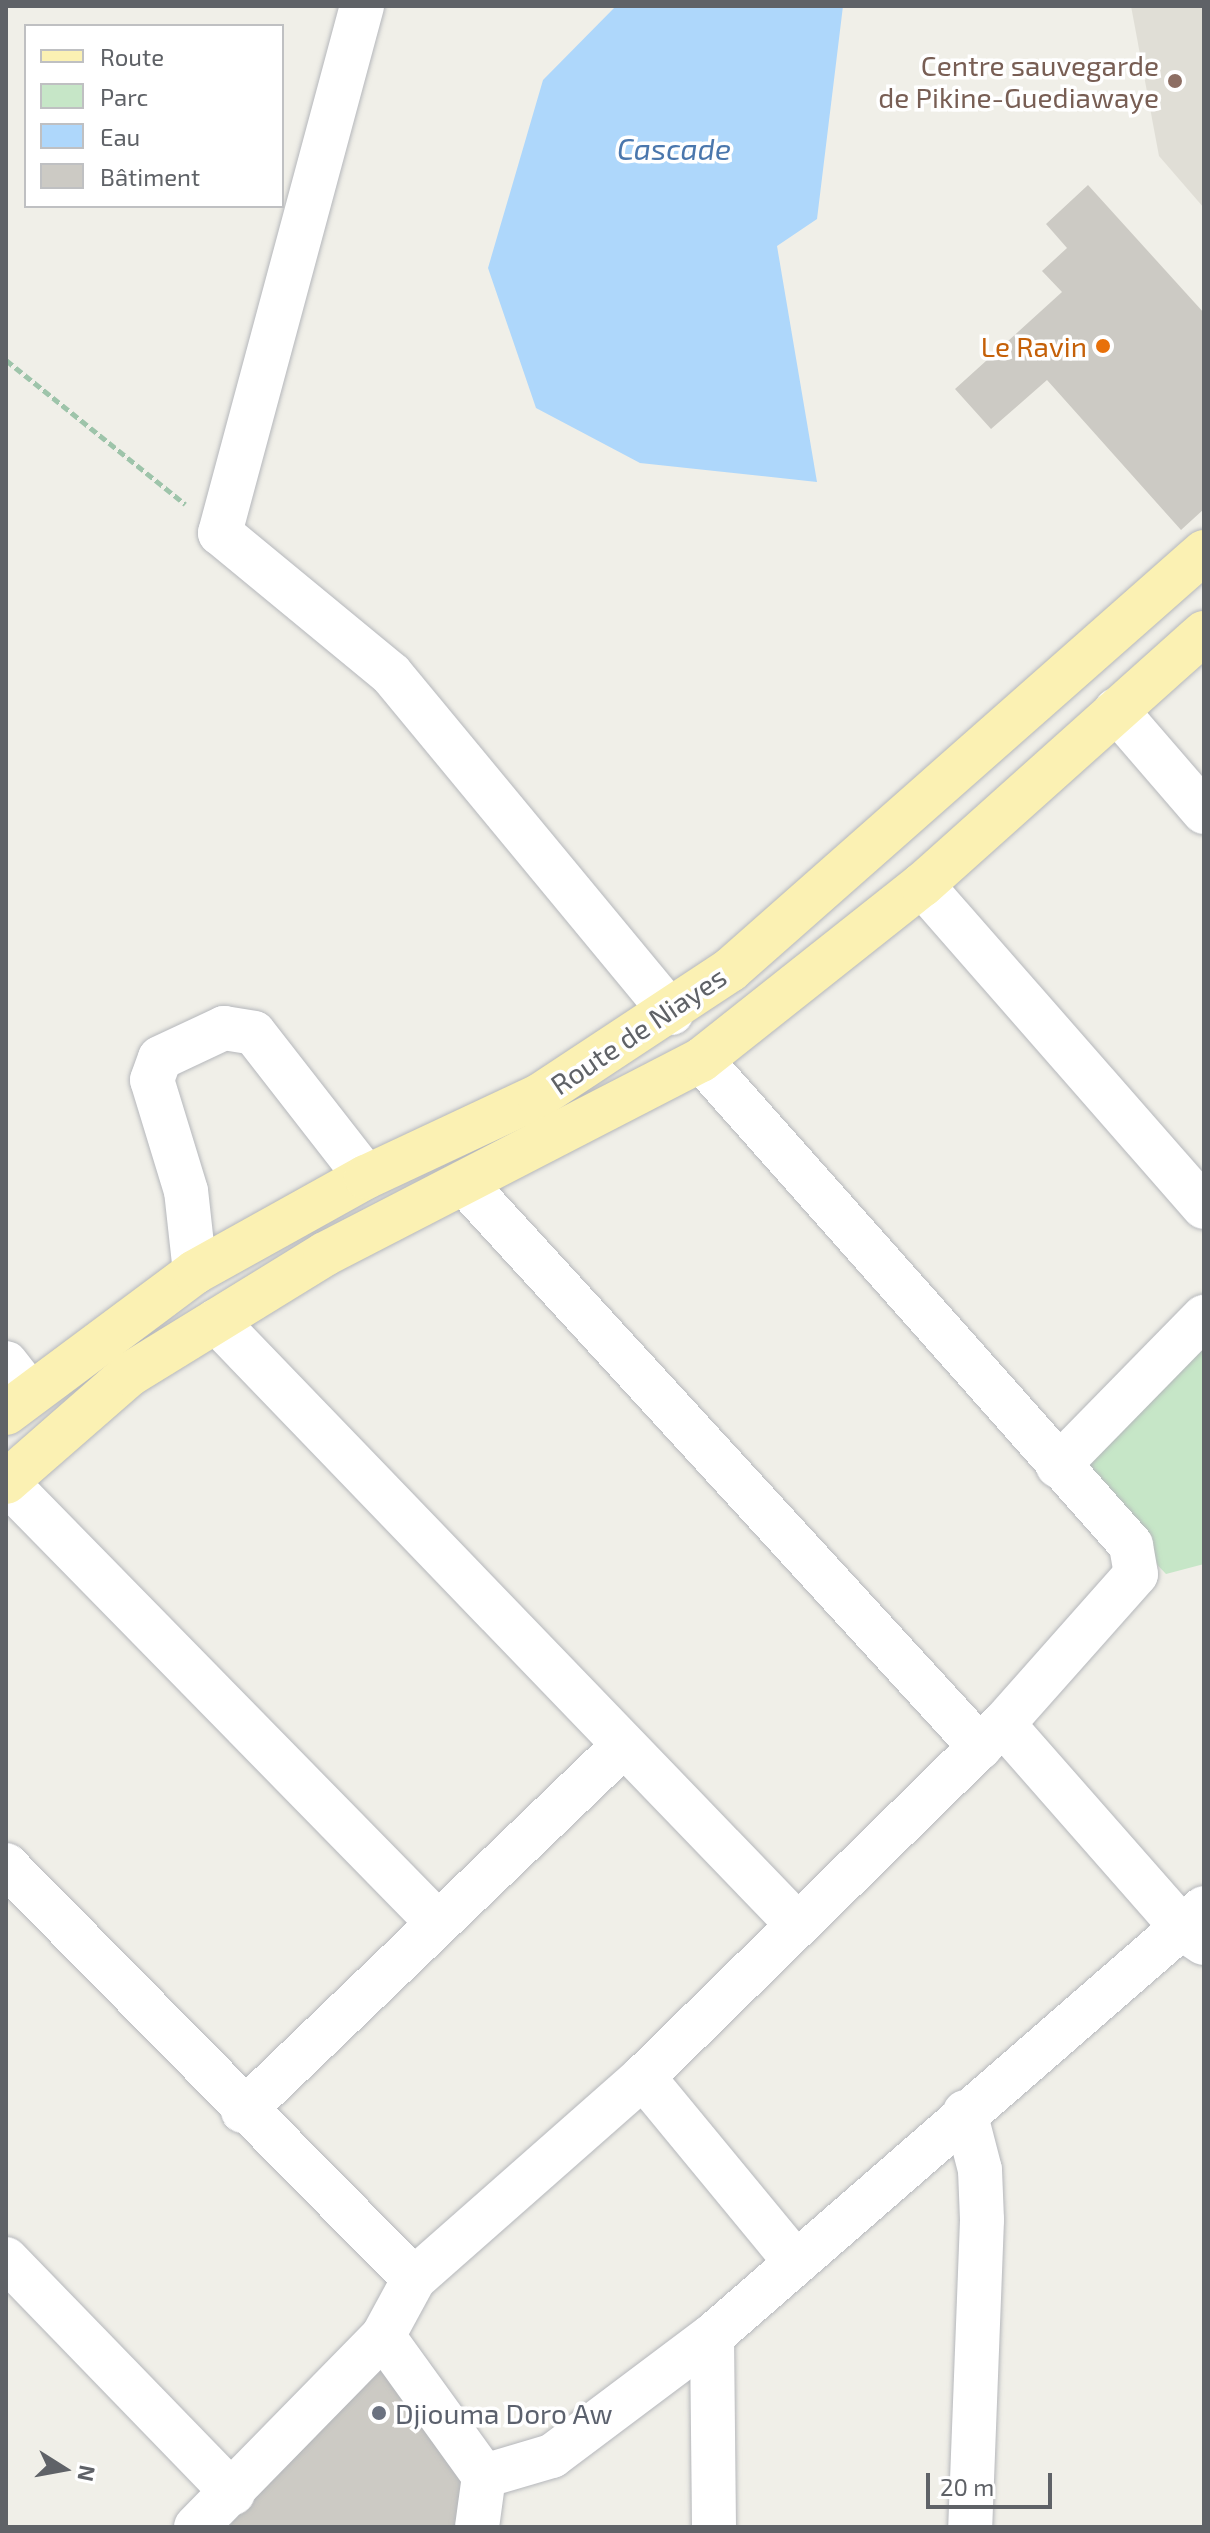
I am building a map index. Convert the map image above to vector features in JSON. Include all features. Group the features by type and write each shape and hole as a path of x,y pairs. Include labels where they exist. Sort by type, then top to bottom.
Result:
{"main road":[{"name":"Route de Niayes","path":"14,1390 195,1272 366,1177 539,1096 671,1013 730,970 1204,552"},
{"name":"Route de Niayes","path":"6,1482 130,1374 325,1254 466,1185 701,1060 922,885 1204,633"}],"street":[{"path":"362,6 220,533 391,674 671,1013"},
{"path":"1116,710 1204,812"},
{"path":"922,885 1204,1207"},
{"path":"195,1272 186,1191 152,1080 160,1058 224,1028 254,1033 366,1177"},
{"path":"196,2527 233,2493 383,2336 414,2279 643,2077 795,1922 991,1736 1133,1582 1138,1567 1131,1545 701,1060"},
{"path":"466,1185 991,1736 1197,1927 965,2112 794,2260 712,2336 552,2456 484,2476"},
{"path":"1058,1466 1204,1317"},
{"path":"216,1321 795,1922"},
{"path":"6,1482 438,1923"},
{"path":"243,2111 623,1746"},
{"path":"6,1865 243,2111 414,2279"},
{"path":"643,2077 794,2260"},
{"path":"965,2112 980,2170 982,2220 970,2527"},
{"path":"6,2259 233,2493"},
{"path":"383,2336 484,2476 477,2527"},
{"path":"712,2336 714,2527"}],"path":[{"path":"6,360 220,533"}],"shaded area":[{"name":"Centre sauvegarde de Pikine-Guediawaye","path":"1131,6 1204,6 1204,208 1159,156"}],"green space":[{"path":"1204,1324 1204,1564 1166,1574 1063,1465"}],"water":[{"name":"Cascade","path":"616,6 843,6 817,219 777,246 817,482 640,463 536,408 488,268 543,80"}],"building":[{"name":"Le Ravin","path":"1088,185 1204,313 1204,509 1181,530 1047,380 991,429 955,389 1062,292 1042,271 1067,248 1046,224"},
{"name":"Djiouma Doro Aw","path":"383,2355 472,2471 466,2527 228,2527"}],"place":[{"name":"Centre sauvegarde de Pikine-Guediawaye","path":"1175,81"},
{"name":"Le Ravin","path":"1103,346"},
{"name":"Djiouma Doro Aw","path":"379,2413"}]}
